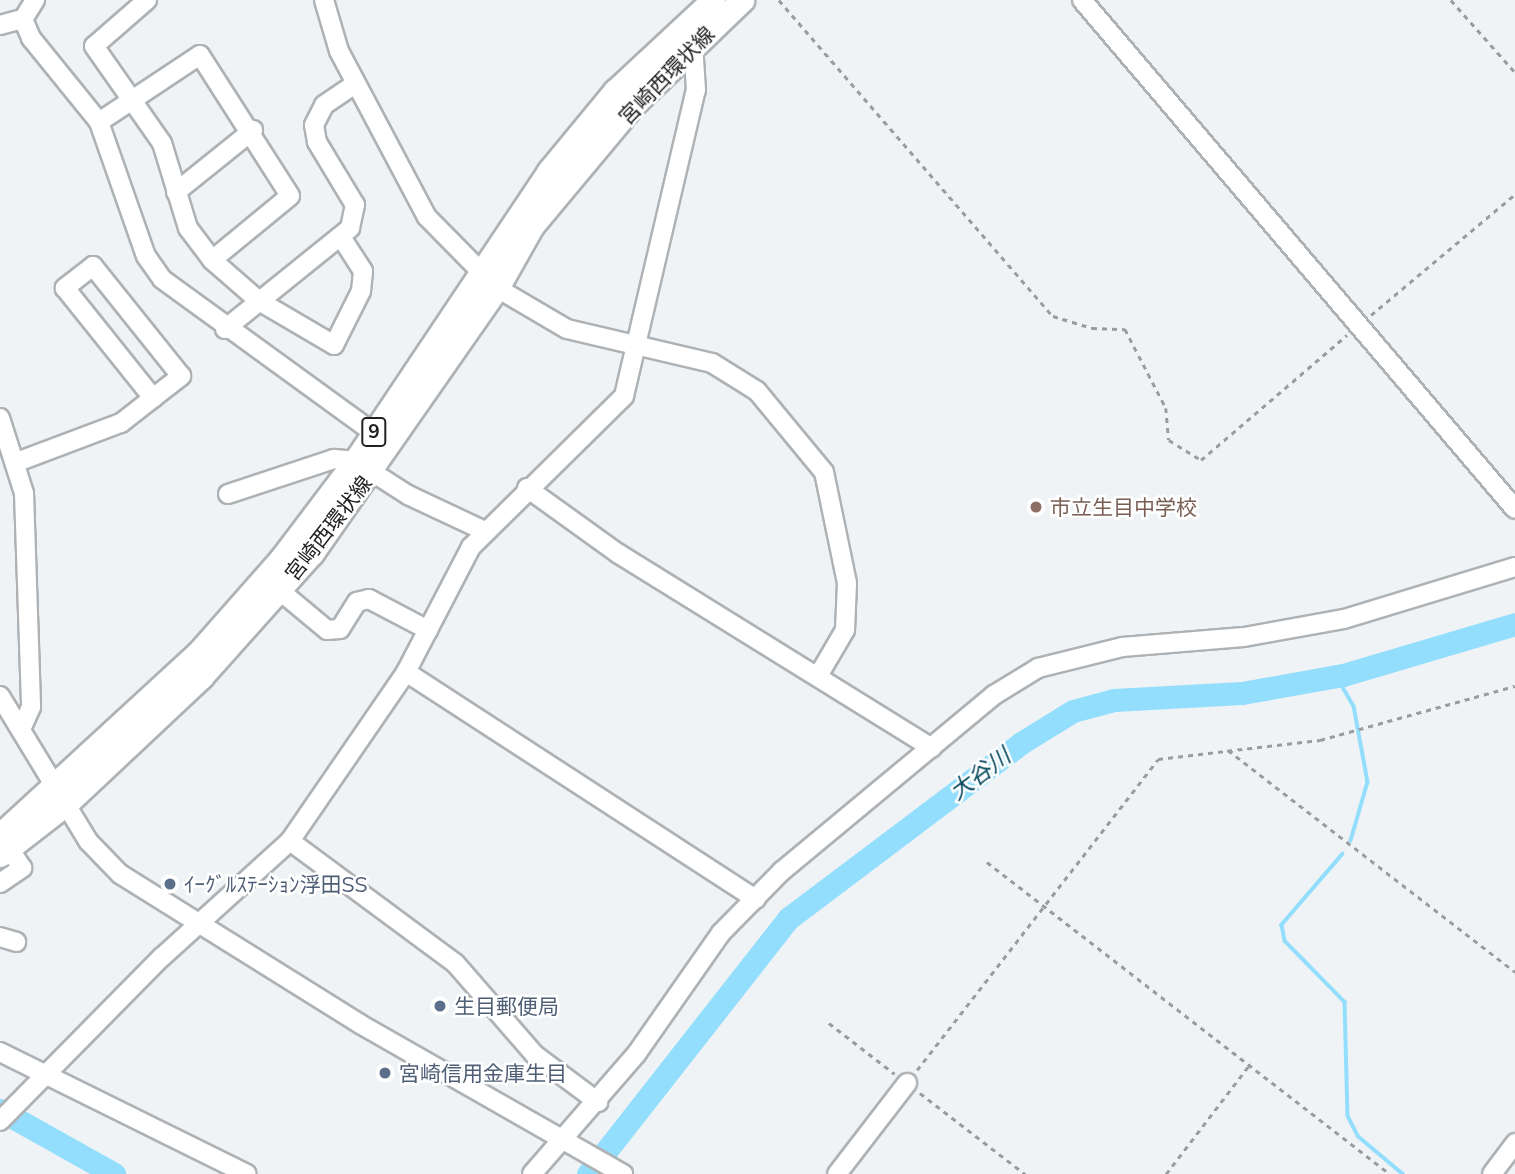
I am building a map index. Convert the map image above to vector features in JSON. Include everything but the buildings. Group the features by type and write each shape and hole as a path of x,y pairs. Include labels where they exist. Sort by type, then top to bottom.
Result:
{"main road":[{"name":"宮崎西環状線","path":"3,847 201,677 279,590 490,279 549,172 615,91 713,0"},
{"name":"宮崎西環状線","path":"62,795 199,652 364,466 374,433 532,226 693,44 742,0"}],"street":[{"path":"0,25 23,19 35,0"},
{"path":"146,0 94,46 162,143 188,228 212,260 259,301 334,345 361,291 363,271 341,237"},
{"path":"324,0 355,84 427,217 490,279 567,329 636,350 712,363 757,391 824,472 847,583 845,630 818,676"},
{"path":"1082,0 1361,324 1515,509"},
{"path":"23,19 99,122 146,256 162,279 225,329 374,433"},
{"path":"0,1121 196,924 290,841 406,672 485,531 624,396 696,90 693,44"},
{"path":"99,122 133,102 200,55 253,130 290,196 212,260"},
{"path":"225,329 341,237 355,205 317,142 314,125 324,105 355,84"},
{"path":"177,192 253,130"},
{"path":"18,462 121,423 153,398 181,376 93,266 65,288 153,398"},
{"path":"0,418 18,462 24,492 31,707 21,729"},
{"path":"228,494 334,458 364,466 485,531"},
{"path":"527,488 619,554 932,748"},
{"path":"532,1174 559,1139 598,1102 721,933 756,899 994,695 1038,668 1079,654 1344,619 1515,568"},
{"path":"279,590 327,630 340,629 357,602 369,599 428,630"},
{"path":"406,672 756,899"},
{"path":"0,696 88,841 120,874 196,924 559,1139 624,1174"},
{"path":"290,841 454,963 535,1055 598,1102"},
{"path":"0,883 22,867 3,847"},
{"path":"0,1052 39,1079 247,1174"},
{"path":"837,1174 907,1083"},
{"path":"1492,1174 1515,1143"}],"path":[{"path":"779,0 1053,316 1092,328 1125,329 1166,408 1169,440 1201,460 1515,194"},
{"path":"1451,0 1515,72"},
{"path":"907,1083 1158,759 1380,727 1515,686"},
{"path":"1228,750 1515,972"},
{"path":"987,862 1251,1063 1390,1174"},
{"path":"830,1023 1025,1174"},
{"path":"1166,1174 1251,1063"}],"waterway":[{"name":"大谷川","path":"588,1174 789,918 1021,743 1073,711 1114,700 1242,693 1343,675 1515,624"},
{"path":"1337,677 1354,706 1368,782 1351,841"},
{"path":"1343,854 1282,925 1285,941 1345,1002 1348,1116 1358,1136 1403,1174"},
{"name":"大谷川","path":"0,1110 114,1174"}],"place":[{"name":"市立生目中学校","path":"1036,507"},
{"name":"ｲｰｸﾞﾙｽﾃｰｼｮﾝ浮田SS","path":"170,884"},
{"name":"生目郵便局","path":"440,1006"},
{"name":"宮崎信用金庫生目","path":"385,1073"}]}
